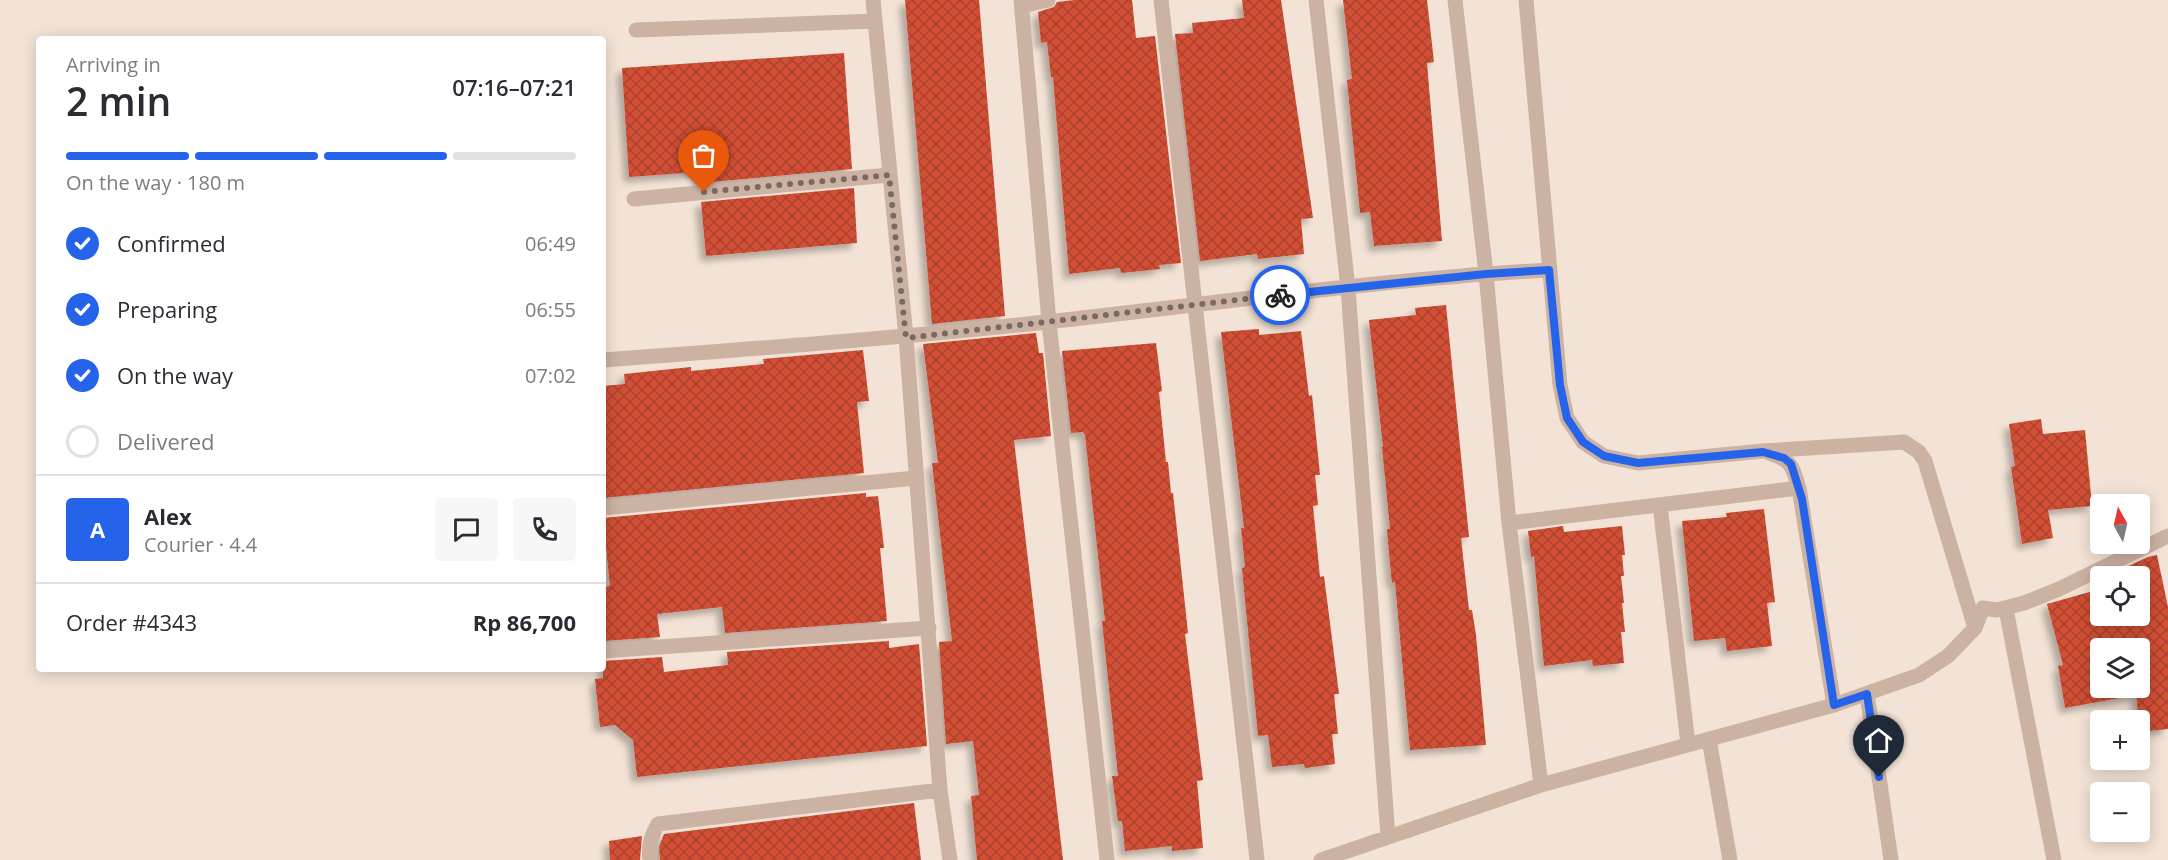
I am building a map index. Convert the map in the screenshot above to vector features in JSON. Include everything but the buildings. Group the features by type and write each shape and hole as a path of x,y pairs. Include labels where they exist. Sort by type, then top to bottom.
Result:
{"street":[{"path":"873,0 906,338 940,790 950,860"},
{"path":"1048,0 1021,3 1049,322 1107,860"},
{"path":"1161,0 1257,860"},
{"path":"1316,0 1348,288 1388,837"},
{"path":"1455,0 1486,274 1509,523 1540,785"},
{"path":"1526,0 1560,385 1567,418 1583,442 1604,456 1638,463 1904,442 1919,452 1925,461 1975,628"},
{"path":"636,30 875,21"},
{"path":"634,199 889,175"},
{"path":"606,360 906,338 1348,288 1549,270"},
{"path":"1763,452 1784,458 1791,464 1799,488 1834,705"},
{"path":"606,508 916,478"},
{"path":"1509,523 1799,488"},
{"path":"1660,505 1689,744"},
{"path":"1321,860 1540,785 1834,705 1919,675 1948,656 1975,628 1983,608 2006,609 2059,589 2168,536"},
{"path":"2006,609 2054,860"},
{"path":"606,651 929,628"},
{"path":"1867,694 1891,860"},
{"path":"1709,739 1730,860"},
{"path":"650,860 651,835 658,824 940,790"}],"way so far":[{"path":"704,192 889,175 906,338 1280,295"}],"route":[{"path":"1280,295 1486,274 1549,270 1560,385 1567,418 1583,442 1604,456 1638,463 1763,452 1784,458 1794,469 1802,499 1834,705 1867,694 1879,777"}]}
